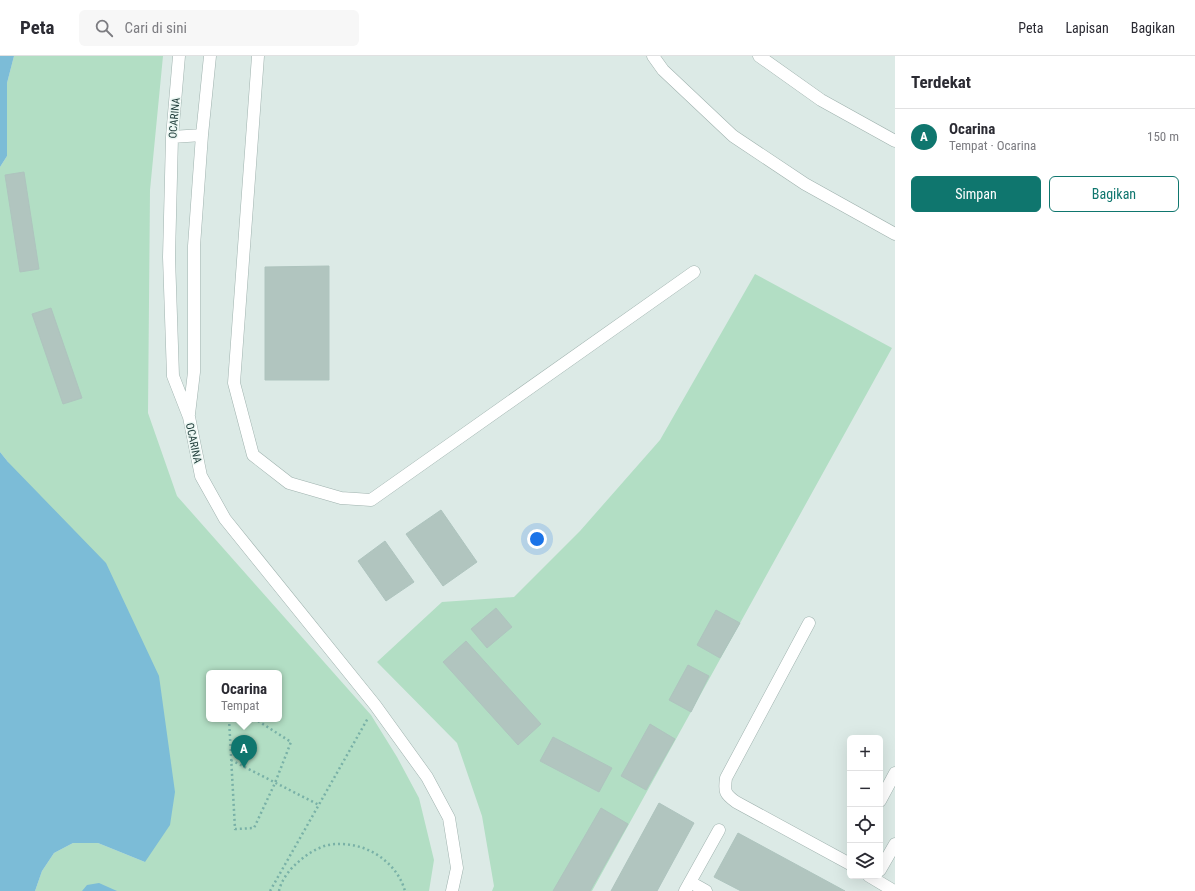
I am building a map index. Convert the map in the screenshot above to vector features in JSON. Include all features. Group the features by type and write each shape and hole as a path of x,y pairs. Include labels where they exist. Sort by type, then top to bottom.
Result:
{"street":[{"name":"OCARINA","path":"179,56 172,137 169,257 173,376 189,417 201,476 225,519 375,706 427,777 449,818 457,868 452,891"},
{"name":"OCARINA","path":"189,417 194,372 194,246 202,135 210,56"},
{"path":"258,56 234,382 253,455 289,483 341,498 371,500 694,272"},
{"path":"653,56 663,70 733,136 805,184 895,234"},
{"path":"759,56 821,100 895,141"},
{"path":"172,137 202,135"},
{"path":"809,623 726,778 725,789 727,796 736,802 847,859"},
{"path":"883,795 895,774"},
{"path":"706,891 688,886 719,830"},
{"path":"883,863 895,844"},
{"path":"880,879 894,891"}],"path":[{"path":"270,891 375,706"},
{"path":"229,722 236,829 254,828 275,783 290,742 260,722"},
{"path":"231,760 319,806"},
{"path":"279,891 290,869 307,854 328,846 351,845 372,851 390,864 403,883 405,891"},
{"path":"279,875 285,878"}],"green space":[{"path":"14,56 163,56 150,190 148,413 177,496 371,715 397,757 419,798 434,860 429,891 35,891 42,871 54,853 73,843 98,843 145,862 8,462 0,452 0,167 7,156 7,83"},
{"path":"755,274 892,348 592,891 492,891 494,886 482,816 457,743 377,662 442,602 514,597 580,531 660,440"}],"water":[{"path":"0,56 14,56 7,83 7,156 0,167"},
{"path":"0,452 106,563 159,676 175,792 170,825 145,862 98,843 73,843 54,853 42,871 35,891 0,891"},
{"path":"99,883 117,891 82,891 87,885"}],"building":[{"path":"24,172 39,269 20,272 5,175"},
{"path":"329,266 329,380 265,380 265,267"},
{"path":"51,308 82,398 63,404 32,314"},
{"path":"441,510 477,562 443,586 406,534"},
{"path":"385,541 414,582 386,601 358,561"},
{"path":"496,608 512,627 487,648 471,629"},
{"path":"716,610 740,623 720,658 697,645"},
{"path":"466,641 541,724 518,745 443,662"},
{"path":"688,665 709,676 691,712 669,700"},
{"path":"650,724 675,739 646,790 621,776"},
{"path":"553,737 612,768 599,792 540,761"},
{"path":"659,803 694,823 657,891 611,891"},
{"path":"601,808 628,824 590,891 553,891"},
{"path":"738,833 845,891 741,891 714,877"}],"place":[{"name":"Ocarina","path":"244,768"}]}
